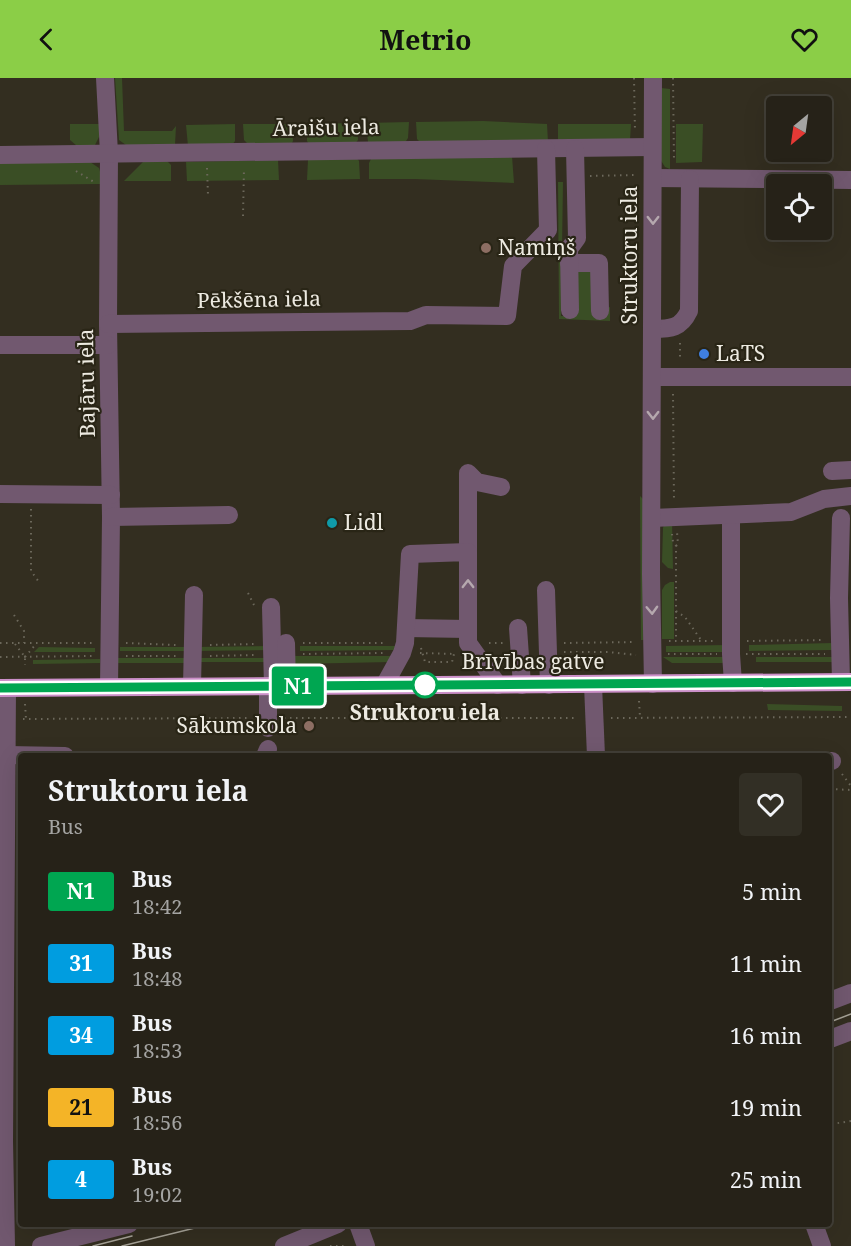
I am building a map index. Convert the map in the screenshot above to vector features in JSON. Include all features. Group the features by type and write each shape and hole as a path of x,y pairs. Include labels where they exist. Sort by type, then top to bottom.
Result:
{"highway":[{"name":"Brīvības gatve","path":"3,688 846,682"}],"street":[{"name":"Bajāru iela","path":"105,78 109,153 108,345 111,517 108,652 110,687"},
{"name":"Struktoru iela","path":"653,78 652,147 644,177 653,329 653,684"},
{"name":"Āraišu iela","path":"0,155 652,147"},
{"path":"570,310 568,249 577,238 574,148"},
{"name":"Pēkšēna iela","path":"108,324 410,321 426,315 507,316 513,266 548,230 546,149"},
{"path":"644,177 851,180"},
{"path":"653,329 676,326 685,320 689,311 690,179"},
{"path":"569,263 599,263 600,311"},
{"path":"0,345 108,345"},
{"path":"653,376 851,377"},
{"path":"832,471 851,470"},
{"path":"498,685 468,643 468,473 477,482 501,487"},
{"path":"0,494 111,495"},
{"path":"652,518 791,512 824,499 846,497"},
{"path":"731,514 739,682"},
{"path":"111,517 229,515"},
{"path":"841,518 839,654 846,682"},
{"path":"386,684 402,653 406,628 410,554 468,552"},
{"path":"546,590 549,685"},
{"path":"192,686 194,595"},
{"path":"268,723 282,651 271,607"},
{"path":"406,628 468,629"},
{"path":"518,628 522,685"},
{"path":"593,685 596,753"},
{"path":"3,688 7,720 7,755 14,801 9,842 14,952 13,1140 3,1194 6,1246"},
{"path":"7,755 18,755"},
{"path":"832,999 851,993"},
{"path":"832,1038 851,1031"},
{"path":"284,1246 331,1227"},
{"path":"359,1227 366,1246"},
{"path":"815,1227 822,1246"},
{"path":"41,1246 95,1228"}],"path":[{"path":"205,152 208,195"},
{"path":"243,152 243,216"},
{"path":"48,155 88,178 109,196"},
{"path":"587,176 644,177"},
{"path":"31,494 31,571 39,582"},
{"path":"676,546 680,536"},
{"path":"676,575 676,641"},
{"path":"676,610 685,617 702,641"},
{"path":"14,615 24,631 24,643"},
{"path":"695,630 699,627"},
{"path":"14,643 25,657 25,665"},
{"path":"0,644 24,643 108,652 192,656 282,651 474,653"},
{"path":"419,643 425,662 452,662 454,654"},
{"path":"25,657 36,644"},
{"path":"662,654 737,645 839,654"},
{"path":"548,651 638,655"},
{"path":"0,657 108,652"},
{"path":"639,701 640,717"},
{"path":"25,704 26,719"},
{"path":"7,720 268,723 640,717 851,717"},
{"path":"832,789 851,790"},
{"path":"832,1125 851,1121"}],"green space":[{"path":"115,78 122,78 124,131 172,131 176,126 175,145 126,145 119,140"},
{"path":"661,88 670,89 670,169 665,167 660,159"},
{"path":"483,121 547,124 548,142 422,144 417,139 416,122"},
{"path":"409,122 408,138 404,144 368,142 366,123"},
{"path":"357,123 358,140 354,145 310,146 307,141 307,124"},
{"path":"70,124 99,124 100,135 95,145 77,146 70,140"},
{"path":"235,124 235,141 232,145 188,146 186,125"},
{"path":"243,124 292,124 293,141 291,145 248,144 244,140"},
{"path":"558,124 631,124 630,140 558,141"},
{"path":"676,124 703,124 702,162 676,163"},
{"path":"512,156 514,183 369,179 371,159"},
{"path":"356,157 359,161 360,179 307,180 308,160"},
{"path":"87,160 99,168 102,178 100,184 0,185 0,162"},
{"path":"278,160 279,180 187,181 186,162"},
{"path":"167,161 171,165 171,181 124,181 143,162"},
{"path":"558,182 563,182 561,316 573,316 574,270 595,270 603,309 610,307 610,321 559,319"},
{"path":"640,496 645,501 645,640 641,640"},
{"path":"672,520 673,569 668,568 662,562 663,528"},
{"path":"670,582 674,582 674,639 662,639 662,590"},
{"path":"833,643 834,650 749,651 749,645"},
{"path":"727,645 727,652 666,652 666,646"},
{"path":"268,646 268,650 193,651 193,647"},
{"path":"300,646 397,646 396,650 300,651"},
{"path":"39,647 95,648 95,652 34,652"},
{"path":"120,647 184,647 184,651 120,651"},
{"path":"293,656 394,656 391,662 294,664"},
{"path":"663,657 728,657 727,663 672,663"},
{"path":"756,657 836,657 836,662 756,662"},
{"path":"116,658 184,658 184,663 118,663"},
{"path":"194,658 269,658 269,662 194,662"},
{"path":"100,659 100,663 33,664 33,660"},
{"path":"767,704 842,706 842,711 768,710"}],"tram line":[{"path":"832,1021 851,1014"},
{"path":"122,1246 199,1227"},
{"path":"93,1246 132,1236"}],"bus line":[{"name":"N1","path":"0,688 851,682"}],"place":[{"name":"Namiņš","path":"486,248"},
{"name":"LaTS","path":"704,354"},
{"name":"Lidl","path":"332,523"},
{"name":"Struktoru iela","path":"425,685"},
{"name":"Sākumskola","path":"309,726"}]}
